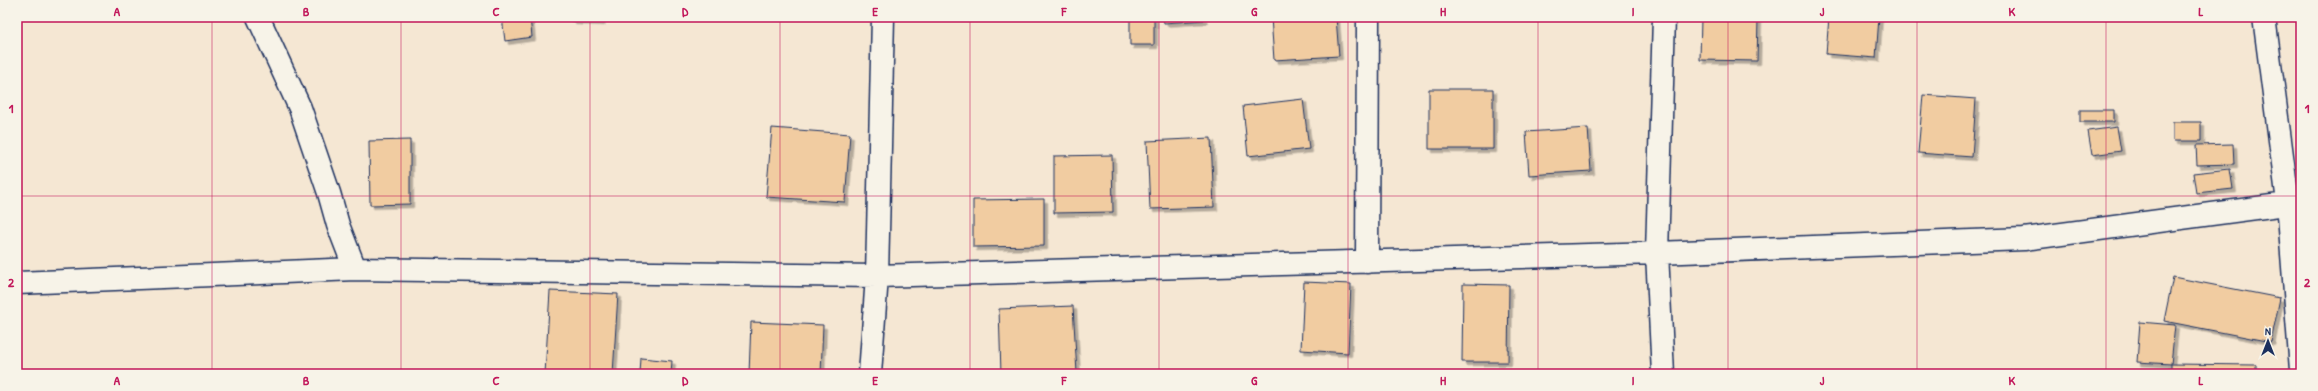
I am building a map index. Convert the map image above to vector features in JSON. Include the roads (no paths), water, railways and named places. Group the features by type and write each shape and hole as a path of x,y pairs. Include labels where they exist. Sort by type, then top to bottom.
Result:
{"street":[{"path":"258,17 300,108 329,193 338,225 355,269"},
{"path":"870,374 877,276 883,17"},
{"path":"1367,262 1368,17"},
{"path":"1663,374 1657,253 1664,17"},
{"path":"2264,17 2294,202 2301,370"},
{"path":"17,283 355,269 877,276 1657,253 2024,239 2294,202"}]}
